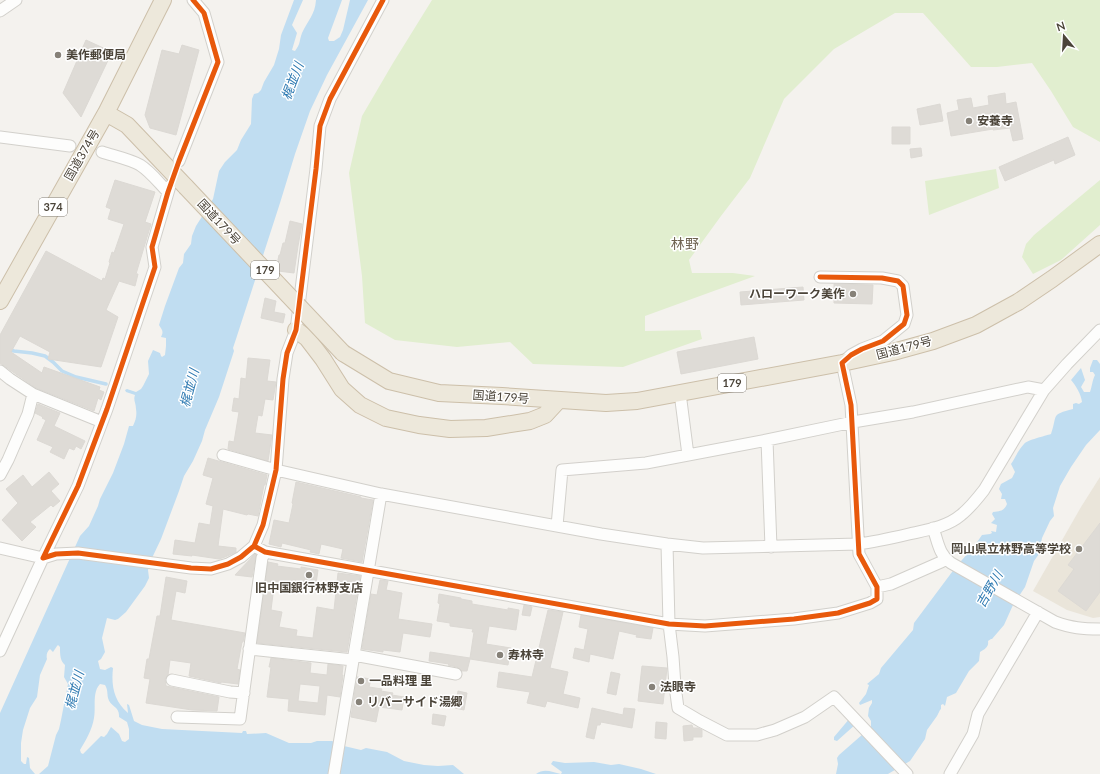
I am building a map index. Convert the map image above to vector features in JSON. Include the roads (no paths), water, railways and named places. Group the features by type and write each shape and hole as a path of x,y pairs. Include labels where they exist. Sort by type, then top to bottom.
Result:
{"highway":[{"path":"106,113 163,0"},
{"name":"国道179号","path":"106,113 127,125 343,352 389,381 439,393 606,404 637,401 842,363 893,352 933,341 976,325 1018,302 1052,280 1100,244"},
{"name":"国道374号","path":"0,301 106,113"},
{"path":"296,330 307,338 323,359 342,389 360,405 386,418 419,425 450,428 486,428 530,421 545,415 558,401"}],"street":[{"path":"0,11 16,0"},
{"path":"179,161 218,62 204,13 193,0"},
{"path":"0,548 42,558 56,554 78,553 191,568 210,569 228,564 241,557 254,546 263,525 276,470 283,379 287,353 296,330 320,126 330,99 383,0"},
{"path":"0,137 70,146"},
{"path":"0,651 42,558 78,486 102,422 155,267 152,247 169,189 140,165 124,158 102,152"},
{"path":"254,546 265,552 669,624 706,626 794,619 838,613 870,603 877,599 877,588 859,554 853,422 842,363 851,355 862,349 883,341 904,324 907,315 903,286 898,281 882,278 820,277"},
{"path":"223,455 276,470 381,494 666,544 703,548 858,544 878,541 933,528 946,524 961,516 975,502 984,490 1044,390 1100,330"},
{"path":"0,370 10,379 33,394 102,422"},
{"path":"557,526 562,470 646,463 853,422 913,412 1028,387 1044,390"},
{"path":"680,393 688,455"},
{"path":"0,475 28,414 33,394"},
{"path":"767,440 771,547"},
{"path":"334,774 381,494"},
{"path":"933,528 940,550 948,561 1055,622 1068,627 1080,629 1100,629"},
{"path":"666,544 669,624 678,708 726,735 757,735 775,730 805,717 834,697 906,774"},
{"path":"177,716 240,719 262,558 265,552"},
{"path":"877,588 891,584 941,562 948,561"},
{"path":"950,774 973,734 978,714 1033,609"},
{"path":"249,649 353,657 456,674"},
{"path":"172,680 230,692 244,693"}],"water":[{"name":"梶並川","path":"294,0 303,0 292,25 297,33 292,50 295,51 302,33 313,14 316,0 342,0 328,38 329,41 334,41 340,37 343,30 350,0 368,0 327,75 310,111 233,348 234,351 219,397 202,441 184,476 161,539 152,558 148,570 149,578 126,612 115,620 107,618 102,638 105,652 98,661 100,669 105,670 111,667 113,668 114,693 119,703 128,713 127,704 129,705 134,721 142,725 162,729 242,733 243,731 246,731 247,734 266,733 289,743 332,741 344,746 361,750 366,748 387,752 404,761 424,765 453,765 464,774 39,774 48,766 59,729 68,684 64,677 65,665 61,659 60,647 58,645 53,652 50,649 47,652 47,659 40,675 37,697 30,708 23,730 21,761 26,764 27,757 29,758 30,768 35,774 0,774 0,713 80,536 89,526 113,473 129,426 133,426 135,422 135,395 126,392 125,390 127,389 136,392 141,389 149,374 148,361 153,350 160,353 162,357 165,355 166,338 161,337 162,329 159,325 165,306 179,268 183,263 184,254 191,244 196,226 213,199 219,171 225,162 237,150 241,140 251,124 252,99 254,94 261,90 274,65 279,49 281,35","holes":["100,684 105,685 109,701 118,711 119,717 127,722 129,739 125,742 122,741 119,734 111,727 104,737 101,736 83,754 80,750 93,722 95,714 96,691"]},
{"name":"吉野川","path":"1093,360 1097,360 1100,364 1100,430 1086,445 1060,486 1053,508 1054,516 1042,538 1039,554 1034,561 1025,587 1013,605 1004,625 992,639 988,641 986,648 980,652 979,661 969,671 956,693 947,697 945,706 943,704 941,705 941,709 927,730 925,739 910,761 888,774 836,774 838,764 837,758 839,755 871,727 871,721 868,716 872,700 860,705 859,703 866,694 869,685 867,684 879,674 881,668 913,630 914,623 982,535 990,534 992,533 991,531 996,532 997,525 991,523 995,519 992,514 993,512 1003,509 1007,504 1005,499 1001,499 1002,494 999,489 1001,484 1012,478 1015,472 1011,464 1020,448 1032,440 1051,434 1056,416 1073,409 1073,404 1079,404 1082,402 1078,390 1071,380 1081,368 1085,380 1081,387 1084,392 1090,392 1095,375 1093,372 1090,372"},
{"path":"850,718 856,724 837,741 834,740 834,737"},
{"path":"553,761 565,763 594,762 611,765 619,764 656,774 561,774 562,772 551,764"},
{"path":"545,771 561,774 536,774"}],"waterway":[{"path":"0,346 14,351 45,356 62,371 76,377 106,384"}],"place":[{"name":"美作郵便局","path":"58,55"},
{"name":"安養寺","path":"969,121"},
{"name":"ハローワーク美作","path":"853,294"},
{"name":"岡山県立林野高等学校","path":"1079,549"},
{"name":"旧中国銀行林野支店","path":"309,575"},
{"name":"寿林寺","path":"500,655"},
{"name":"一品料理 里","path":"361,681"},
{"name":"法眼寺","path":"652,687"},
{"name":"リバーサイド湯郷","path":"359,702"}],"district":[{"name":"林野","path":"685,244"}]}
